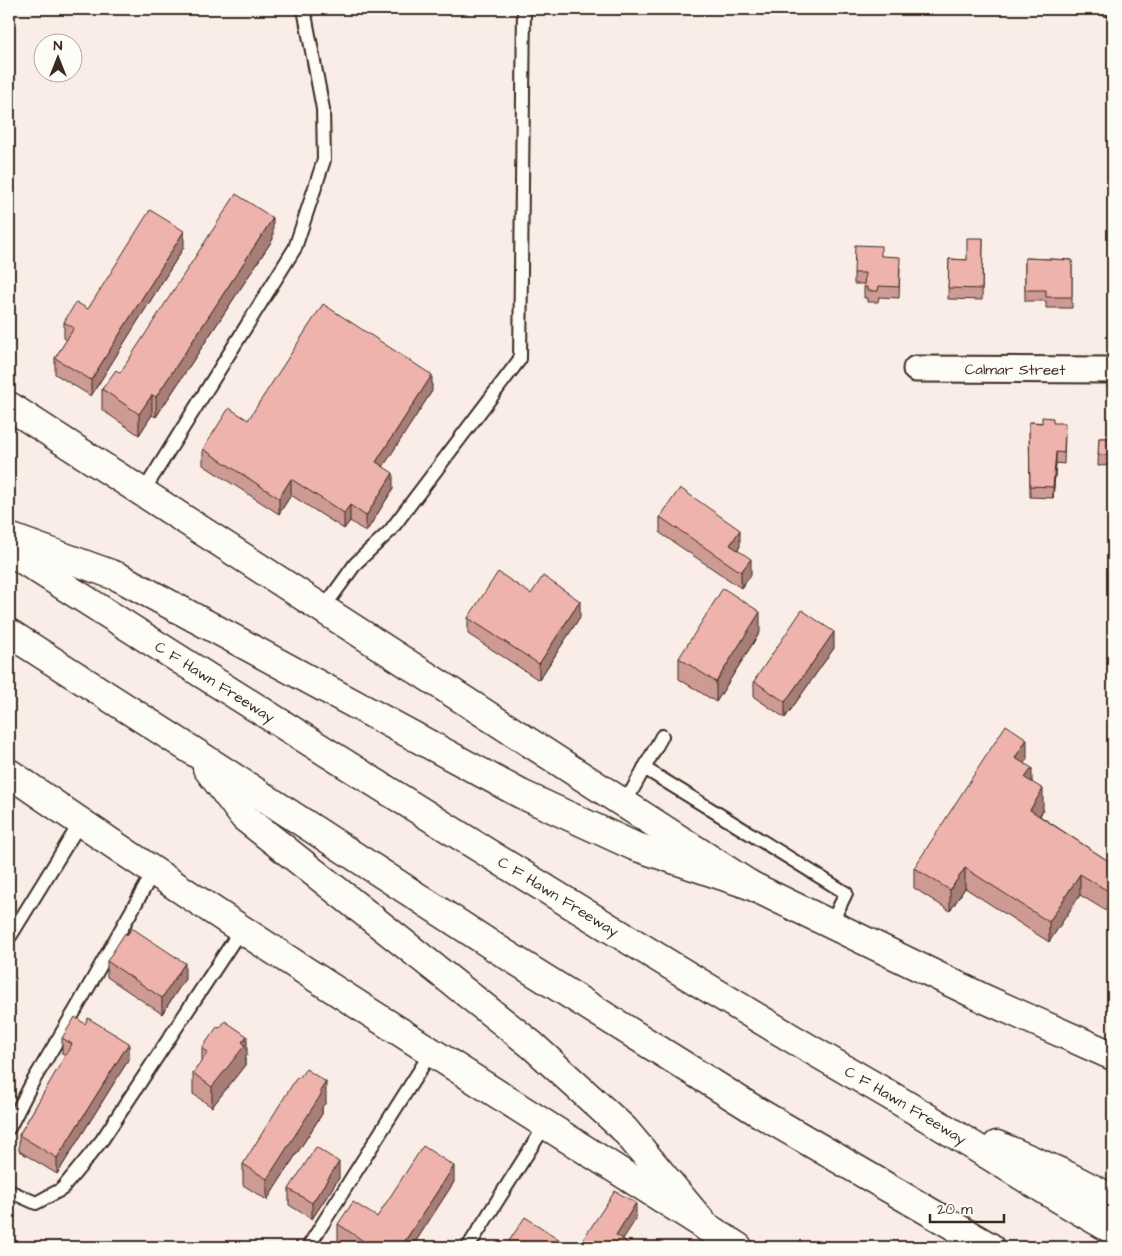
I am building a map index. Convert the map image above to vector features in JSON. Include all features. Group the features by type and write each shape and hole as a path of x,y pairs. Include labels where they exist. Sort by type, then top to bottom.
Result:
{"main road":[{"path":"9,406 750,885 985,999 1113,1056"},
{"path":"9,537 120,577 521,794 634,846 750,885"},
{"name":"C F Hawn Freeway","path":"9,551 353,769 784,1033 915,1110 1049,1194 1113,1230"},
{"path":"9,633 498,950 758,1112 990,1247"},
{"path":"196,753 244,817 532,1045 593,1100 624,1129 706,1227"},
{"path":"9,773 154,871 432,1052 738,1247"},
{"path":"915,1110 1062,1173 1113,1199"}],"street":[{"name":"Calmar Street","path":"916,369 1113,370"}],"lane":[{"path":"144,492 295,248 324,160 323,109 304,9"},
{"path":"323,609 356,563 390,531 520,359 524,9"},
{"path":"624,805 662,736"},
{"path":"644,768 846,893 831,924"},
{"path":"11,934 80,822"},
{"path":"9,1128 32,1083 76,1010 154,871"},
{"path":"9,1191 36,1202 62,1189 102,1140 242,928"},
{"path":"308,1247 432,1052"},
{"path":"468,1247 546,1124"}],"building":[{"path":"236,194 273,218 156,397 152,395 139,414 102,389 116,370 120,373"},
{"path":"150,210 184,231 91,380 55,358 74,328 64,322 76,302 88,309"},
{"path":"967,238 983,238 982,289 948,288 949,259 967,260"},
{"path":"855,245 881,246 881,256 900,257 899,287 879,286 878,291 867,291 867,287 864,287 865,273 854,273"},
{"path":"1025,258 1072,260 1072,297 1046,297 1046,290 1025,290"},
{"path":"323,304 432,375 376,462 393,473 366,516 350,505 344,513 291,479 279,498 203,449 229,408 248,420"},
{"path":"1042,417 1053,418 1053,423 1065,423 1064,453 1056,452 1053,487 1030,486 1029,422 1042,423"},
{"path":"1110,422 1113,422 1113,454 1098,455 1099,438 1110,438"},
{"path":"680,488 740,530 730,545 751,559 741,572 660,517"},
{"path":"498,572 531,594 543,576 580,601 539,664 468,618"},
{"path":"723,588 760,612 716,682 679,658"},
{"path":"802,610 834,632 785,702 754,681"},
{"path":"1006,725 1027,739 1015,758 1032,768 1025,778 1043,789 1030,810 1113,864 1113,894 1080,874 1049,922 965,868 950,890 914,868"},
{"path":"132,928 185,963 162,998 107,961 125,933 127,935"},
{"path":"75,1017 85,1024 88,1018 129,1043 57,1158 19,1135 72,1044 62,1038"},
{"path":"225,1021 247,1036 242,1042 245,1045 212,1087 193,1073 208,1052 202,1048 217,1027 220,1028"},
{"path":"306,1069 326,1082 320,1091 322,1093 267,1179 243,1164 297,1077 299,1078"},
{"path":"423,1146 454,1166 401,1247 366,1247 360,1243 362,1240 338,1224 353,1202 377,1217"},
{"path":"316,1147 339,1162 312,1203 289,1189"},
{"path":"615,1191 636,1203 616,1235 634,1247 578,1247"},
{"path":"525,1217 571,1247 505,1247"}]}
